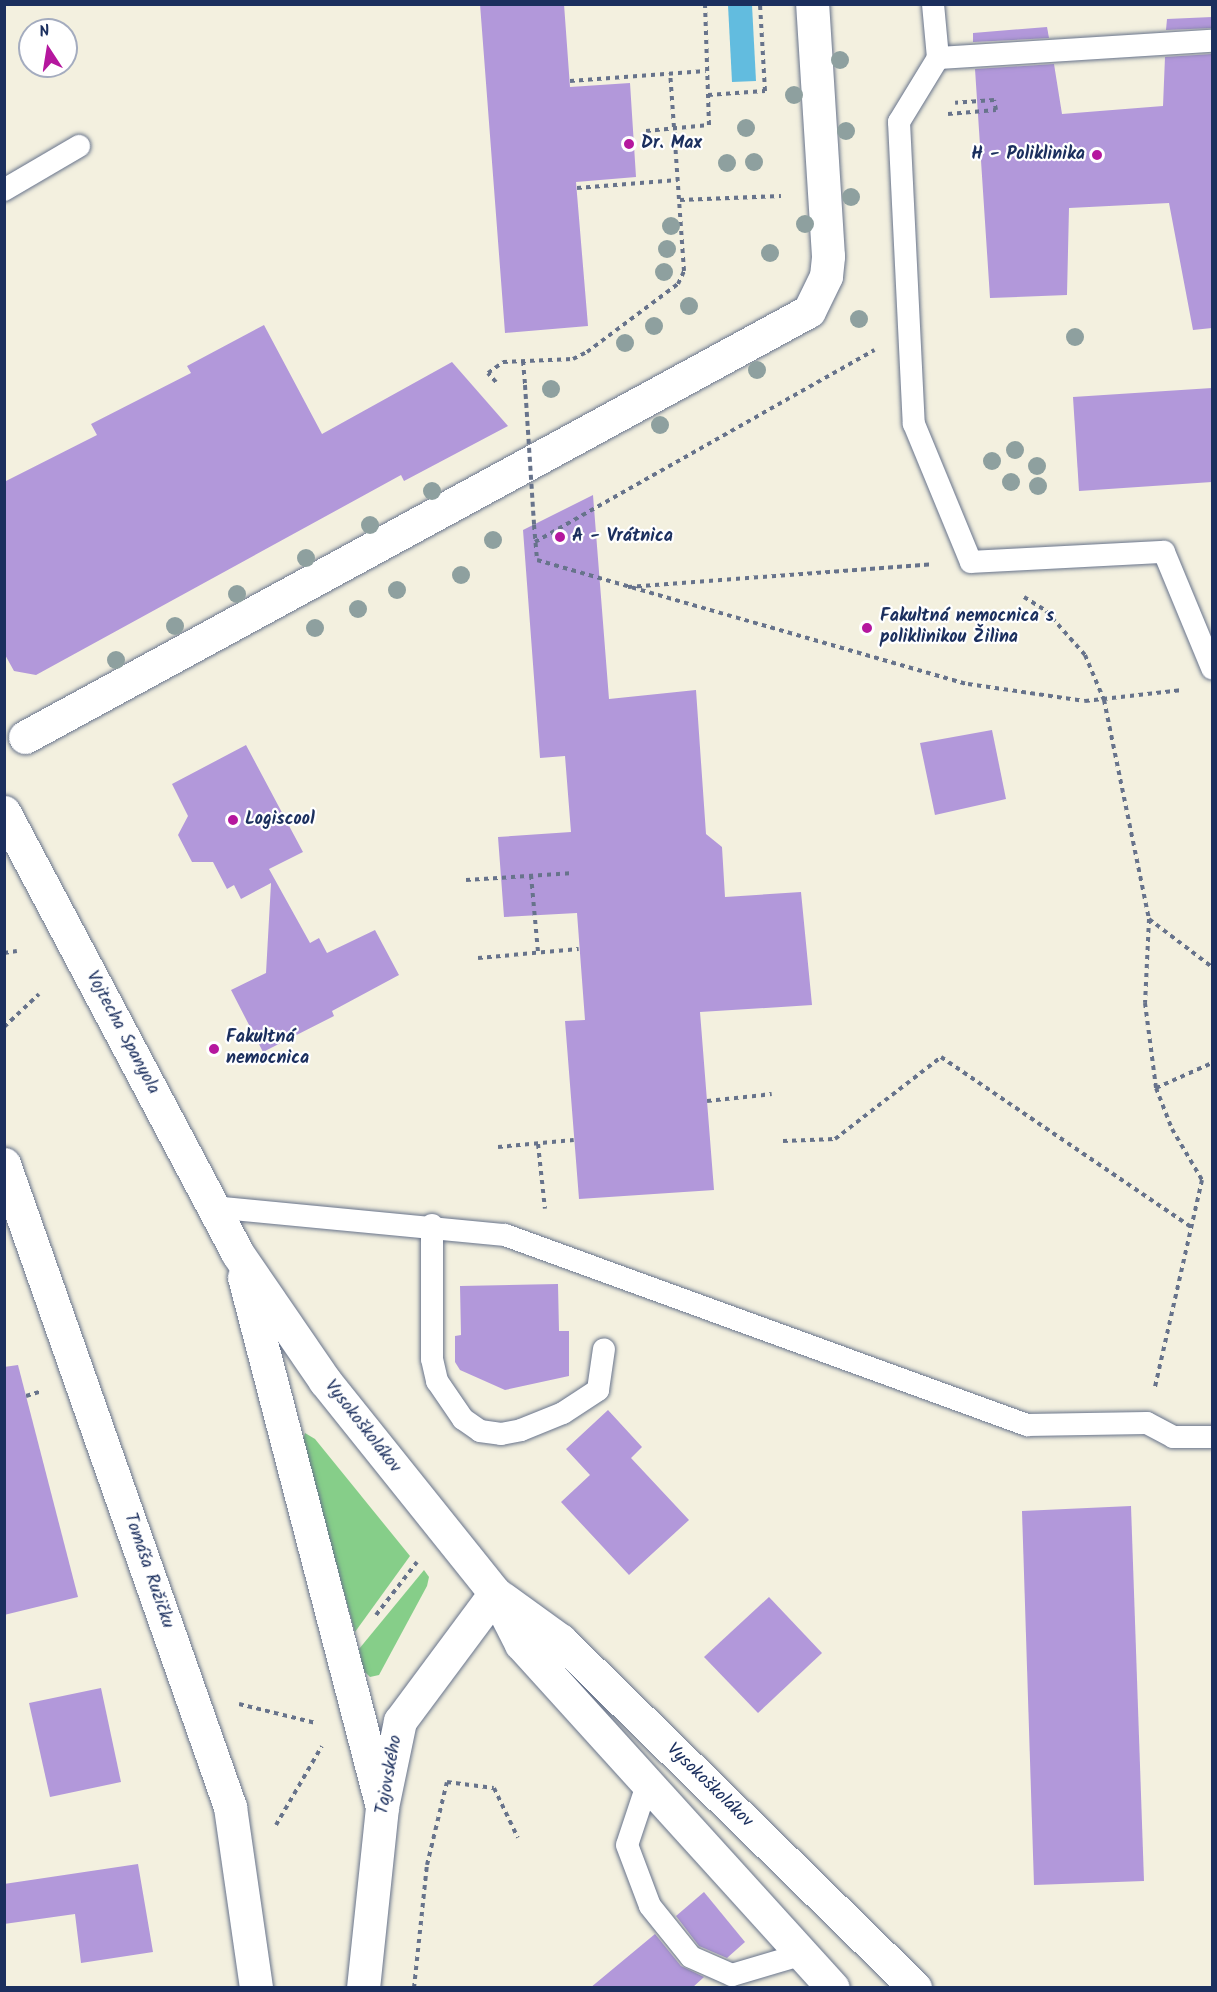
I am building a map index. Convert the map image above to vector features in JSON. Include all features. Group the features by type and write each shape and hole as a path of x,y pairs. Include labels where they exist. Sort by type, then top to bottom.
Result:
{"street":[{"path":"25,737 809,311 820,295 828,256 812,4"},
{"name":"Vojtecha Spanyola","path":"4,812 238,1254"},
{"name":"Tomáša Ružičku","path":"4,1164 230,1807 256,1988"},
{"path":"238,1254 382,1806"},
{"name":"Vysokoškolákov","path":"238,1254 325,1381 495,1593 521,1644 833,1988"},
{"name":"Vysokoškolákov","path":"495,1593 560,1640 915,1988"},
{"name":"Tajovského","path":"363,1988 382,1806 400,1721 495,1593"}],"lane":[{"path":"933,4 938,58 899,122 914,424 971,562 1164,552 1212,668"},
{"path":"938,58 1212,41"},
{"path":"4,190 80,146"},
{"path":"213,1206 432,1225 505,1235 1027,1425 1147,1423 1173,1437 1212,1437"},
{"path":"432,1225 432,1359 437,1381 463,1419 480,1431 501,1434 521,1430 563,1413 598,1390 604,1349"},
{"path":"647,1785 627,1845 650,1906 691,1957 732,1975 803,1954"}],"path":[{"path":"646,131 709,125 705,4"},
{"path":"708,95 765,91 760,4"},
{"path":"570,81 706,71"},
{"path":"496,382 488,373 503,362 573,359 678,284 684,271 670,73"},
{"path":"938,115 996,110 994,100 943,104"},
{"path":"577,188 678,180"},
{"path":"680,200 782,196"},
{"path":"535,542 875,350 911,348"},
{"path":"523,361 537,560 968,684 1085,701 1191,689"},
{"path":"628,586 971,562 1046,611 1085,655 1104,700 1149,919 1145,1003 1156,1088 1172,1129 1202,1180 1147,1423"},
{"path":"466,880 574,873"},
{"path":"531,875 538,952"},
{"path":"1149,919 1212,968"},
{"path":"477,958 579,949"},
{"path":"4,953 17,951"},
{"path":"4,1027 39,994"},
{"path":"783,1141 835,1139 941,1057 1191,1227"},
{"path":"1156,1088 1212,1064"},
{"path":"707,1101 772,1094"},
{"path":"498,1148 574,1140"},
{"path":"538,1144 549,1251"},
{"path":"369,1625 418,1561"},
{"path":"189,1691 322,1725"},
{"path":"242,1885 327,1737"},
{"path":"414,1988 427,1865 447,1782 494,1788 519,1838"}],"green space":[{"path":"305,1433 315,1439 410,1556 355,1632 302,1443"},
{"path":"424,1570 429,1577 427,1586 379,1675 370,1677 363,1670 359,1649"}],"water":[{"path":"728,5 752,5 756,81 732,82"}],"building":[{"path":"480,4 564,4 570,87 630,83 636,177 576,182 588,326 505,333"},
{"path":"1212,17 1212,28 1166,30 1167,19"},
{"path":"1047,27 1049,38 973,42 973,33"},
{"name":"H - Poliklinika","path":"1212,54 1212,328 1193,330 1169,203 1069,208 1067,295 990,298 975,69 1054,64 1062,114 1163,106 1165,57"},
{"path":"264,325 322,434 452,362 508,426 404,481 401,475 36,675 14,671 4,653 4,482 97,435 91,424 191,373 187,366"},
{"path":"1212,388 1212,482 1079,491 1073,397"},
{"path":"593,495 609,699 696,690 706,834 722,847 725,897 801,892 812,1005 700,1012 714,1190 579,1199 565,1021 585,1020 577,913 504,917 498,837 571,832 565,756 540,758 523,530"},
{"path":"992,730 1006,799 935,815 920,743"},
{"path":"246,745 303,852 269,869 310,943 319,938 327,953 375,930 399,975 332,1011 334,1016 263,1052 231,990 266,973 271,883 241,899 234,885 227,889 213,862 192,862 178,835 188,816 172,784"},
{"path":"558,1284 559,1331 569,1331 569,1376 505,1390 460,1370 455,1362 455,1336 461,1335 460,1286"},
{"path":"18,1365 78,1597 4,1615 4,1367"},
{"path":"608,1410 642,1447 631,1458 689,1520 629,1575 561,1502 590,1475 566,1449"},
{"path":"1131,1506 1144,1881 1034,1885 1022,1511"},
{"path":"769,1597 822,1653 758,1713 704,1657"},
{"path":"101,1688 121,1782 50,1797 29,1703"},
{"path":"138,1864 153,1952 81,1963 75,1914 4,1924 4,1884"},
{"path":"704,1892 745,1942 727,1958 699,1946 676,1916"},
{"path":"655,1934 681,1966 704,1977 692,1988 590,1988"}],"place":[{"name":"Dr. Max","path":"629,144"},
{"name":"H - Poliklinika","path":"1097,155"},
{"name":"A - Vrátnica","path":"560,537"},
{"name":"Fakultná nemocnica s poliklinikou Žilina","path":"867,628"},
{"name":"Logiscool","path":"233,820"},
{"name":"Fakultná nemocnica","path":"214,1049"}]}
